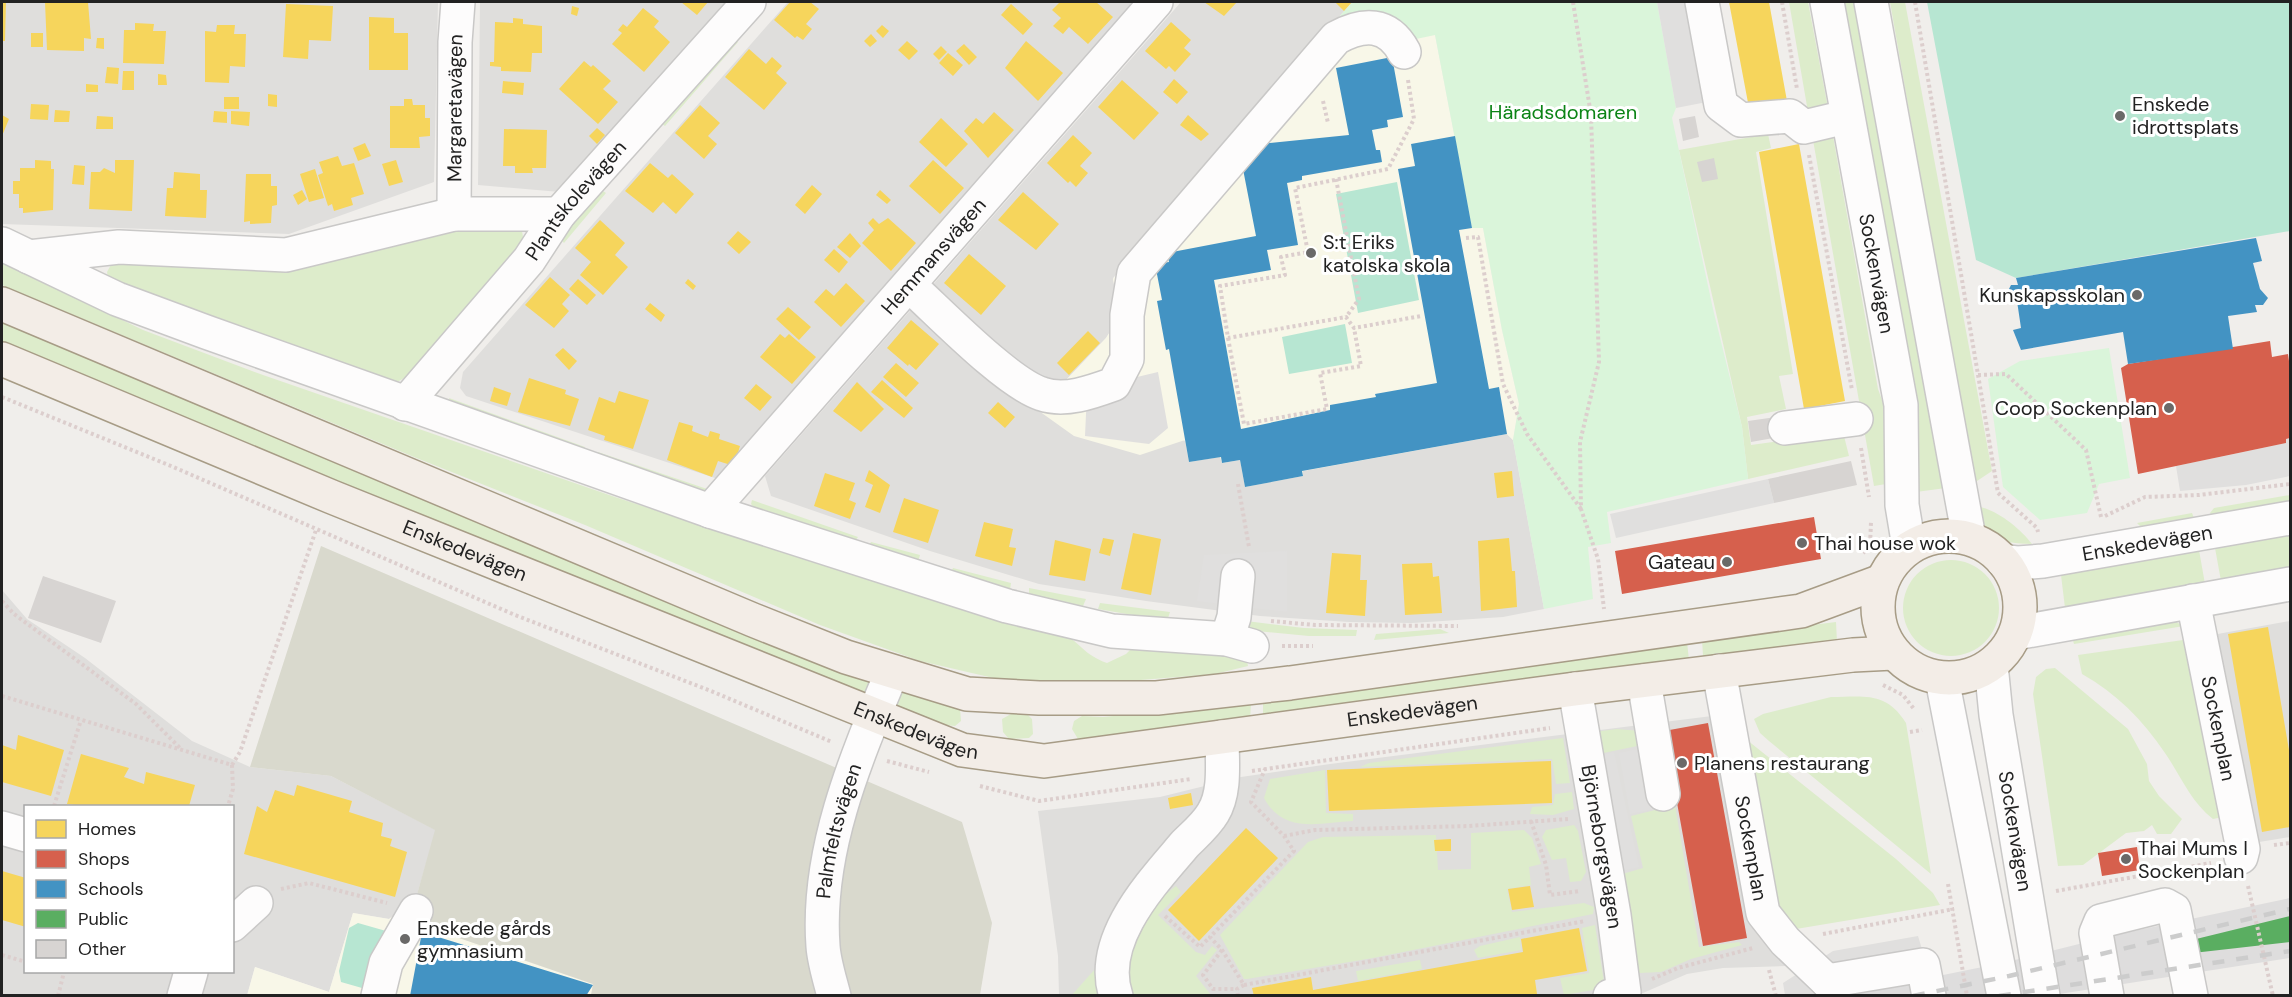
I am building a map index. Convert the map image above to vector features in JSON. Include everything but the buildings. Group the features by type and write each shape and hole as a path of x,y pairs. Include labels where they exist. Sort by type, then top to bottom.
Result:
{"main road":[{"path":"2,304 753,620 892,672 967,694 1040,698 1157,698 1301,681 1801,611 1882,581"},
{"name":"Enskedevägen","path":"2,358 343,501 962,750 1044,761 1575,689 1893,653"},
{"path":"1938,536 1969,538 1988,547 2003,561 2016,583 2020,614 2016,633 2006,651 1991,665 1968,677 1942,679 1924,675 1893,653 1882,635 1877,599 1882,581 1893,562 1909,547 1938,536"}],"street":[{"name":"Margaretavägen","path":"454,214 455,42 458,2"},
{"name":"Plantskolevägen","path":"405,404 529,260 558,214 749,2"},
{"name":"Hemmansvägen","path":"710,510 1156,2"},
{"path":"1702,2 1721,105 1741,120 1790,116 1804,127 1846,117"},
{"name":"Sockenvägen","path":"1827,2 1846,117 1901,405 1902,505 1909,547"},
{"path":"1871,2 1969,538"},
{"path":"909,285 1015,379 1043,394 1083,395 1114,384 1127,359 1127,315 1134,273 1336,38 1353,28 1367,27 1382,30 1397,39 1404,52"},
{"path":"15,251 119,247 286,255 454,214 558,214"},
{"path":"15,251 117,299 405,404 710,510 1007,606 1112,631 1238,634 1238,576"},
{"path":"1785,428 1856,419"},
{"name":"Enskedevägen","path":"2003,561 2018,563 2043,561 2290,518"},
{"path":"2016,633 2290,584"},
{"name":"Sockenplan","path":"2193,601 2243,849 2241,857"},
{"name":"Sockenvägen","path":"1991,665 1992,692 2043,996"},
{"name":"Sockenplan","path":"1719,671 1763,913 1828,988 1923,966 1929,996"},
{"name":"Palmfeltsvägen","path":"834,996 823,949 822,911 835,829 859,754 892,672"},
{"name":"Sockenvägen","path":"1942,679 2004,996"},
{"path":"1644,681 1663,794"},
{"name":"Björneborgsvägen","path":"1575,689 1611,901 1617,994"},
{"path":"1114,989 1112,956 1131,916 1160,874 1213,813 1222,791 1222,737"},
{"path":"2,828 24,834"},
{"path":"234,921 244,899"},
{"path":"2108,996 2096,933 2101,921 2165,904 2174,910 2191,996"},
{"path":"378,996 386,963 416,911"},
{"path":"184,996 191,973"}],"path":[{"path":"1574,2 1591,115 1599,362 1580,442 1581,509"},
{"path":"1782,2 1870,504"},
{"path":"1915,2 1998,493 2037,528 2048,527"},
{"path":"1346,317 1354,328 1361,366 1320,373 1327,409 1244,424 1220,286 1285,275 1281,257 1308,252 1295,188 1388,169 1414,119 1404,52"},
{"path":"1228,338 1346,317 1359,299 1336,180"},
{"path":"1466,237 1478,237 1503,384 1527,434 1581,509 1598,559 1604,609"},
{"path":"1354,328 1421,316"},
{"path":"1978,375 2006,374 2086,450 2101,518"},
{"path":"2,398 171,466 515,615 711,691 859,754"},
{"path":"1238,484 1247,538"},
{"path":"2091,520 2101,518 2145,497 2199,495 2290,484"},
{"path":"229,805 233,789 232,765 240,752 316,530"},
{"path":"2,601 14,614 136,704 181,750"},
{"path":"1238,634 1315,625 1441,624 1463,627"},
{"path":"1880,684 1903,695 1912,705 1918,717"},
{"path":"2,696 232,765"},
{"path":"55,805 81,720"},
{"path":"1920,723 1923,741"},
{"path":"1169,906 1162,913 1200,946 1294,851 1284,836 1251,802 1266,769"},
{"path":"1284,836 1316,830 1597,817"},
{"path":"1531,821 1546,865 1550,895 1611,901"},
{"path":"2025,897 2241,857 2273,996"},
{"path":"1947,876 1967,996"},
{"path":"244,899 309,883 416,911"},
{"path":"1222,950 1203,975 1213,989 1237,989 1244,985 1611,901"},
{"path":"1617,994 1678,968 1785,941 1987,904"},
{"path":"1210,936 1222,950 1244,985"},
{"path":"2,955 24,961"},
{"path":"58,996 64,973"},
{"path":"1237,989 1239,996"}],"shaded area":[{"path":"2,2 438,2 434,182 289,234 2,224"},
{"path":"480,2 730,2 560,192 478,185"},
{"path":"788,2 1137,2 721,480 466,396 460,388 463,372"},
{"path":"1181,2 1352,2 1113,278 1120,316 1106,338 1066,380 1047,380 1221,457 1222,463 1240,460 1303,475 1303,471 1507,434 1513,440 1544,609 1503,617 1412,623 1349,622 1260,616 1146,601 1039,584 930,551 771,496 765,476"},
{"path":"1657,2 1694,2 1712,101 1676,108"},
{"name":"S:t Eriks katolska skola","path":"1327,31 1435,35 1472,227 1483,228 1502,330 1519,404 1513,440 1507,434 1303,471 1303,476 1245,487 1240,460 1222,463 1220,457 1189,462 1185,440 1140,455 1074,436 1025,401 1047,380 1066,380 1106,338 1120,316 1113,279"},
{"path":"1158,372 1168,428 1149,444 1085,436 1087,392 1112,383"},
{"path":"2290,438 2290,476 2246,485 2180,491 2176,466 2286,443 2286,439"},
{"path":"1768,479 1774,503 1616,538 1610,514"},
{"path":"321,546 962,822 992,923 980,995 591,995 593,984 427,927 416,898 435,830 331,776 250,767"},
{"path":"1287,551 1287,612 1197,601 1204,555"},
{"path":"2,590 27,619 85,658 192,741 250,767 331,776 436,830 416,898 389,919 353,913 329,992 255,967 247,995 2,995"},
{"path":"2290,621 2290,837 2229,847 2190,639"},
{"path":"1712,716 1778,910 1785,966 1723,968 1687,974 1636,996 1059,995 1058,956 1038,811 1160,797 1241,777 1330,764"},
{"path":"1643,748 1654,809 1630,814 1619,753"},
{"path":"1614,752 1639,867 1618,872 1593,757"},
{"name":"Enskede gårds gymnasium","path":"416,898 427,927 593,984 591,996 247,996 255,967 329,992 353,913 389,919"},
{"path":"1918,936 1936,995 1785,995 1783,983 1833,951"}],"green space":[{"name":"Häradsdomaren","path":"1352,2 1657,2 1676,108 1672,118 1713,309 1742,427 1748,479 1607,512 1611,543 1588,547 1593,599 1544,609 1513,440 1519,404 1502,330 1483,228 1472,228 1435,35 1416,39 1398,28 1327,31"},
{"path":"1789,2 1808,2 1828,108 1808,112"},
{"path":"1838,2 1862,2 1946,488 1916,492"},
{"path":"1890,2 1905,2 1992,471 1974,483"},
{"name":"Enskede idrottsplats","path":"1927,2 2290,2 2290,231 2016,278 1976,260"},
{"path":"735,38 738,42 665,126 661,123"},
{"path":"1768,134 1771,148 1756,152 1793,374 1779,376 1786,409 1747,417 1751,445 1843,432 1849,456 1748,479 1742,427 1679,150"},
{"path":"1833,136 1878,389 1890,422 1886,484 1874,486 1813,140"},
{"path":"1397,182 1419,300 1358,313 1336,194"},
{"path":"603,191 606,193 564,243 560,238"},
{"path":"505,228 522,231 524,243 406,377 390,386 109,283 107,272 114,259"},
{"path":"2,262 143,330 263,375 615,497 897,589 1062,633 1093,656 1107,663 1126,654 1137,643 1245,652 1248,666 1215,674 1091,684 1002,680 920,661 820,625 585,525 414,457 2,285"},
{"path":"2,321 960,708 961,721 955,726 928,723 882,707 2,342"},
{"path":"1345,324 1352,363 1289,374 1282,337"},
{"path":"2109,348 2130,478 2099,484 2087,513 2040,520 2003,487 1988,379 2020,361"},
{"path":"449,398 585,447 582,454 451,404"},
{"path":"598,452 713,491 699,492 597,459"},
{"path":"2290,495 2290,504 2212,516 2210,513 2214,508"},
{"path":"752,500 858,537 853,544 758,512 751,504"},
{"path":"1975,506 1991,511 2006,520 2032,544 2011,542 1996,537 1978,518 1972,508"},
{"path":"2192,513 2195,521 2143,529 2137,523"},
{"path":"2290,535 2290,569 2221,581 2215,548"},
{"path":"871,542 920,555 917,565 869,546"},
{"path":"2199,550 2205,584 2065,608 2061,575"},
{"path":"1951,560 1969,564 1985,574 1995,590 1999,608 1995,626 1985,642 1969,652 1951,656 1933,652 1917,642 1907,626 1903,608 1907,590 1917,574 1933,564"},
{"path":"953,568 1011,583 1010,590 950,575"},
{"path":"1029,588 1086,599 1083,606 1029,595"},
{"path":"1100,603 1170,612 1167,621 1098,609"},
{"path":"1246,621 1304,628 1357,630 1356,636 1309,636 1246,630"},
{"path":"1836,622 1837,642 1703,656 1702,639"},
{"path":"2176,622 2184,626 2074,644 2072,637"},
{"path":"1440,629 1449,633 1374,640 1376,634"},
{"path":"2190,639 2223,817 2213,819 2192,796 2148,729 2117,699 2082,674 2078,655"},
{"path":"1687,642 1689,660 1567,673 1263,718 1263,703"},
{"path":"2055,668 2128,729 2147,764 2149,781 2159,796 2182,819 2171,834 2157,834 2152,825 2144,831 2126,833 2083,865 2058,866 2033,694 2036,677 2046,669"},
{"path":"1831,697 1864,697 1882,701 1890,705 1906,723 1931,874 1769,741 1760,733 1754,719 1763,714"},
{"path":"1251,703 1250,721 1093,740 1078,739 1072,729 1074,721 1082,716 1103,717"},
{"path":"1011,714 1027,714 1032,719 1033,734 1029,738 1009,739 1003,732 1002,719"},
{"path":"1617,729 1640,731 1642,745 1594,755 1594,732"},
{"path":"1742,736 1896,859 1933,893 1940,905 1796,929 1772,900"},
{"path":"1563,738 1570,783 1556,784 1552,759 1360,767 1369,763"},
{"path":"1325,770 1326,813 1353,814 1353,821 1315,824 1292,822 1281,817 1264,798 1270,779"},
{"path":"1572,792 1574,809 1553,815 1530,814 1532,807 1553,805 1555,794"},
{"path":"1675,805 1699,947 1739,942 1742,945 1691,959 1661,972 1639,973 1633,965 1619,875 1643,868 1631,816"},
{"path":"1574,825 1578,831 1586,872 1581,881 1570,882 1566,858 1552,860 1542,837 1546,830"},
{"path":"1524,830 1532,838 1541,864 1529,867 1531,885 1507,889 1512,912 1584,903 1594,907 1593,914 1373,958 1247,979 1244,979 1220,935 1308,842 1323,837 1436,835 1438,870 1471,869 1471,833"},
{"path":"1176,886 1181,892 1158,915 1196,952 1205,955 1212,946 1217,950 1196,976 1211,995 1071,996 1153,904"},
{"path":"358,923 386,931 369,990 341,982 339,971 349,928"},
{"path":"1595,925 1605,988 1564,995 1560,978 1589,973 1582,928"},
{"path":"1520,937 1521,950 1478,958 1474,950 1480,946"},
{"path":"1420,960 1422,969 1358,981 1356,971"}],"pier":[{"path":"2290,898 2290,958 2053,995 1840,996 2007,962 2115,935"}],"railway":[{"path":"1913,996 2009,976 2290,909"},
{"path":"1999,996 2290,951"}],"place":[{"name":"Enskede idrottsplats","path":"2120,116"},
{"name":"S:t Eriks katolska skola","path":"1311,253"},
{"name":"Kunskapsskolan","path":"2137,295"},
{"name":"Coop Sockenplan","path":"2169,408"},
{"name":"Thai house wok","path":"1802,543"},
{"name":"Gateau","path":"1727,562"},
{"name":"Planens restaurang","path":"1682,763"},
{"name":"Thai Mums I Sockenplan","path":"2126,859"},
{"name":"Enskede gårds gymnasium","path":"405,939"}]}
